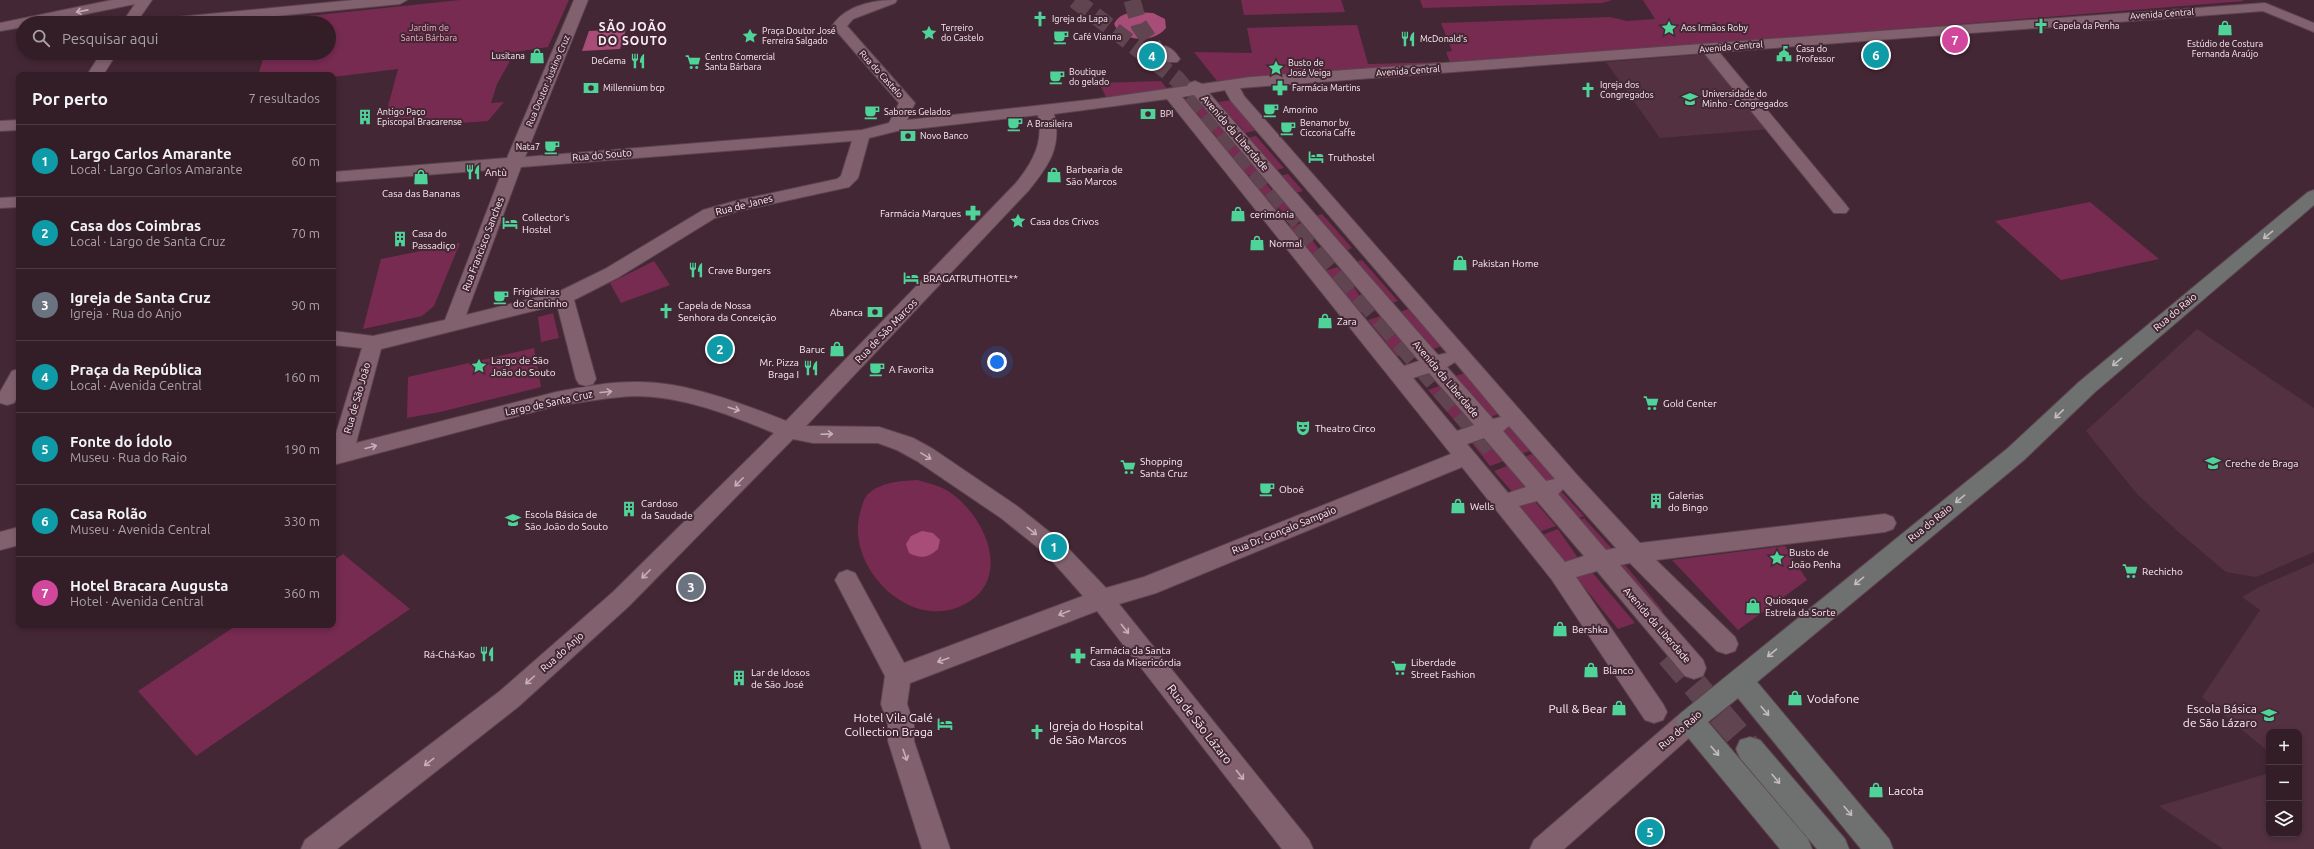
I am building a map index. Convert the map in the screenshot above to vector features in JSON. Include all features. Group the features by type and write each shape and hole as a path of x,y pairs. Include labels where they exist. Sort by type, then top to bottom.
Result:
{"street":[{"path":"55,16 134,0"},
{"path":"133,16 145,0"},
{"path":"231,16 400,0"},
{"name":"Rua Doutor Justino Cruz","path":"514,162 581,0"},
{"name":"Rua do Castelo","path":"890,0 848,16 833,26 907,103 896,126"},
{"name":"Avenida Central","path":"1045,110 1171,94 1196,88 1230,85 1526,61 1709,49 2265,7 2314,28"},
{"path":"0,27 16,24"},
{"path":"1709,49 1840,209"},
{"path":"96,72 104,60"},
{"path":"1230,85 1237,98 1569,481 1635,553 1726,644"},
{"name":"Avenida da Liberdade","path":"1196,88 1272,174 1694,668"},
{"path":"1171,94 1560,573 1654,712"},
{"name":"Rua do Souto","path":"336,177 866,134 896,126 1045,110"},
{"name":"Rua de São Marcos","path":"788,430 1010,202 1032,176 1044,154 1050,134 1045,110"},
{"path":"0,126 16,125"},
{"path":"1210,143 1266,131"},
{"name":"Rua de Janes","path":"381,342 556,300 612,274 709,214 735,206 843,183 849,178 866,134"},
{"name":"Rua Francisco Sanches","path":"454,325 456,315 514,162"},
{"path":"1241,181 1298,168"},
{"name":"Rua do Raio","path":"1544,849 1690,721 2016,454 2087,387 2306,214 2314,196"},
{"path":"0,203 16,202"},
{"path":"1277,225 1333,208"},
{"path":"1314,270 1346,262 1372,252"},
{"path":"556,300 586,379"},
{"path":"1354,320 1414,302"},
{"path":"336,338 381,342"},
{"name":"Rua de São João","path":"340,455 381,342"},
{"path":"1399,375 1460,354"},
{"path":"4,403 16,381"},
{"name":"Largo de Santa Cruz","path":"340,455 556,399 589,393 636,389 671,393 703,400 743,412 788,430 813,435 879,435 905,444 925,455 1008,512 1054,548 1101,599"},
{"name":"Rua Dr. Gonçalo Sampaio","path":"898,676 992,642 1101,599 1148,586 1458,449 1488,428 1515,418"},
{"name":"Rua do Anjo","path":"315,849 509,699 621,599 766,454 788,430"},
{"path":"1503,503 1569,481"},
{"path":"1560,573 1601,560 1635,553 1885,523"},
{"path":"0,541 16,537"},
{"path":"846,580 898,676 894,704 900,725 901,741 936,849"},
{"name":"Rua de São Lázaro","path":"1101,599 1299,849"},
{"path":"1740,680 1879,849"},
{"path":"1690,721 1798,849"},
{"path":"1750,749 1835,849"}],"shaded area":[{"path":"1129,13 1153,13 1165,19 1166,28 1156,36 1144,39 1131,38 1119,33 1114,24 1118,18"},
{"path":"626,29 620,49 582,51 589,31"},
{"name":"Universidade do Minho - Congregados","path":"1709,54 1770,129 1660,138 1606,62"},
{"name":"Creche de Braga","path":"2197,329 2314,408 2314,552 2256,577 2226,572 2174,528 2138,495 2086,431"},
{"path":"922,531 933,533 940,540 938,549 924,557 909,553 906,544 911,536"},
{"name":"Escola Básica de São Lázaro","path":"2314,563 2314,849 2223,849 2159,806 2266,774 2266,837 2302,837 2302,729 2266,729 2266,750 2202,697 2260,610 2242,597 2259,587"}],"green space":[{"name":"Jardim de Santa Bárbara","path":"460,0 569,0 548,47 515,52 497,84 491,103 504,102 488,121 448,124 449,120 383,125 398,69 336,77 336,72 259,72 263,60 336,60 336,16 309,16"},
{"path":"1241,0 1341,0 1345,12 1244,15"},
{"path":"1420,0 1612,0 1602,3 1423,8"},
{"path":"1643,0 2244,1 1465,64 1217,81 1194,52 1252,53 1247,28 1357,25 1368,64 1450,62 1446,52 1452,51 1441,23 1610,17 1627,21 1655,19"},
{"path":"1161,81 1169,91 1106,97 1099,83"},
{"path":"1231,100 1258,130 1245,133 1219,102"},
{"path":"1206,104 1230,136 1218,139 1192,107"},
{"path":"1256,136 1284,168 1273,171 1246,138"},
{"path":"1232,140 1259,173 1246,176 1219,143"},
{"path":"1288,174 1303,191 1292,194 1279,176"},
{"path":"1264,181 1277,197 1266,200 1252,183"},
{"path":"1280,199 1296,215 1283,219 1269,202"},
{"path":"2090,202 2159,259 2061,280 1995,221"},
{"path":"1322,214 1352,248 1341,253 1313,217"},
{"path":"1301,223 1317,247 1326,256 1316,260 1288,227"},
{"path":"460,243 434,306 422,316 363,329 381,259"},
{"path":"1362,260 1398,301 1386,305 1351,263"},
{"path":"654,261 670,285 621,303 610,283"},
{"path":"1337,267 1348,278 1369,310 1359,313 1325,271"},
{"path":"1408,309 1442,346 1430,350 1397,313"},
{"path":"553,313 559,338 541,342 538,317"},
{"path":"1381,316 1411,352 1397,356 1368,320"},
{"path":"534,348 541,387 440,412 407,418 408,377"},
{"path":"1465,373 1501,413 1488,418 1452,377"},
{"path":"1442,385 1476,424 1462,429 1428,390"},
{"path":"1510,424 1533,450 1521,454 1498,428"},
{"path":"1482,434 1504,461 1490,466 1468,438"},
{"path":"1535,453 1555,478 1540,484 1522,458"},
{"path":"1507,466 1529,489 1514,494 1494,471"},
{"path":"917,480 933,484 948,491 962,503 975,517 984,534 990,551 990,568 986,584 975,598 956,608 937,611 918,608 900,600 885,588 872,573 863,555 858,536 859,517 866,496 873,490 885,485"},
{"path":"1560,490 1584,516 1573,521 1546,495"},
{"path":"1532,498 1556,526 1539,532 1515,503"},
{"path":"1584,518 1613,550 1597,553 1574,523"},
{"path":"1558,529 1578,558 1565,564 1542,535"},
{"path":"1785,546 1807,580 1738,630 1672,560"},
{"path":"343,554 410,609 196,756 138,691 232,628 336,628 336,559"},
{"path":"1621,560 1663,611 1652,615 1606,564"},
{"path":"1591,571 1635,623 1618,629 1575,576"}],"tunnel":[{"path":"1075,0 1177,79 1301,225"},
{"path":"1132,0 1139,25 1163,60"},
{"path":"1300,224 1492,448"},
{"path":"1669,655 1750,749"}],"place":[{"name":"Igreja da Lapa","path":"1040,19"},
{"name":"Capela da Penha","path":"2041,26"},
{"name":"Aos Irmãos Roby","path":"1669,28"},
{"name":"Estúdio de Costura Fernanda Araújo","path":"2225,28"},
{"name":"Terreiro do Castelo","path":"929,33"},
{"name":"Praça Doutor José Ferreira Salgado","path":"750,36"},
{"name":"Café Vianna","path":"1061,37"},
{"name":"McDonald's","path":"1408,39"},
{"name":"Hotel Bracara Augusta","path":"1955,40"},
{"name":"Casa do Professor","path":"1784,54"},
{"name":"Casa Rolão","path":"1876,55"},
{"name":"Lusitana","path":"537,56"},
{"name":"Praça da República","path":"1152,56"},
{"name":"DeGema","path":"638,61"},
{"name":"Centro Comercial Santa Bárbara","path":"693,62"},
{"name":"Busto de José Veiga","path":"1276,68"},
{"name":"Boutique do gelado","path":"1057,77"},
{"name":"Millennium bcp","path":"591,88"},
{"name":"Farmácia Martins","path":"1280,88"},
{"name":"Igreja dos Congregados","path":"1588,90"},
{"name":"Universidade do Minho - Congregados","path":"1690,99"},
{"name":"Amorino","path":"1271,110"},
{"name":"Sabores Gelados","path":"872,112"},
{"name":"BPI","path":"1148,114"},
{"name":"Antigo Paço Episcopal Bracarense","path":"365,117"},
{"name":"A Brasileira","path":"1015,124"},
{"name":"Benamor by Ciccoria Caffe","path":"1288,128"},
{"name":"Novo Banco","path":"908,136"},
{"name":"Nata7","path":"552,147"},
{"name":"Truthostel","path":"1316,157"},
{"name":"Antù","path":"473,172"},
{"name":"Barbearia de São Marcos","path":"1054,175"},
{"name":"Casa das Bananas","path":"421,177"},
{"name":"Farmácia Marques","path":"973,213"},
{"name":"cerimónia","path":"1238,214"},
{"name":"Casa dos Crivos","path":"1018,221"},
{"name":"Collector's Hostel","path":"510,223"},
{"name":"Casa do Passadiço","path":"400,239"},
{"name":"Normal","path":"1257,243"},
{"name":"Pakistan Home","path":"1460,263"},
{"name":"Crave Burgers","path":"696,270"},
{"name":"BRAGATRUTHOTEL**","path":"911,278"},
{"name":"Frigideiras do Cantinho","path":"501,297"},
{"name":"Capela de Nossa Senhora da Conceição","path":"666,311"},
{"name":"Abanca","path":"875,312"},
{"name":"Zara","path":"1325,321"},
{"name":"Casa dos Coimbras","path":"720,349"},
{"name":"Baruc","path":"837,349"},
{"name":"Largo de São João do Souto","path":"479,366"},
{"name":"Mr. Pizza Braga I","path":"811,368"},
{"name":"A Favorita","path":"877,369"},
{"name":"Gold Center","path":"1651,403"},
{"name":"Theatro Circo","path":"1303,428"},
{"name":"Creche de Braga","path":"2213,463"},
{"name":"Shopping Santa Cruz","path":"1128,467"},
{"name":"Oboé","path":"1267,489"},
{"name":"Galerias do Bingo","path":"1656,501"},
{"name":"Wells","path":"1458,506"},
{"name":"Cardoso da Saudade","path":"629,509"},
{"name":"Escola Básica de São João do Souto","path":"513,520"},
{"name":"Largo Carlos Amarante","path":"1054,547"},
{"name":"Busto de João Penha","path":"1777,558"},
{"name":"Rechicho","path":"2130,571"},
{"name":"Igreja de Santa Cruz","path":"691,587"},
{"name":"Quiosque Estrela da Sorte","path":"1753,606"},
{"name":"Bershka","path":"1560,629"},
{"name":"Rá-Chá-Kao","path":"487,654"},
{"name":"Farmácia da Santa Casa da Misericórdia","path":"1078,656"},
{"name":"Liberdade Street Fashion","path":"1399,668"},
{"name":"Blanco","path":"1591,670"},
{"name":"Lar de Idosos de São José","path":"739,678"},
{"name":"Vodafone","path":"1795,698"},
{"name":"Pull & Bear","path":"1619,708"},
{"name":"Escola Básica de São Lázaro","path":"2269,715"},
{"name":"Hotel Vila Galé Collection Braga","path":"945,724"},
{"name":"Igreja do Hospital de São Marcos","path":"1037,732"},
{"name":"Lacota","path":"1876,790"},
{"name":"Fonte do Ídolo","path":"1650,832"}],"district":[{"name":"SÃO JOÃO DO SOUTO","path":"633,33"}]}
